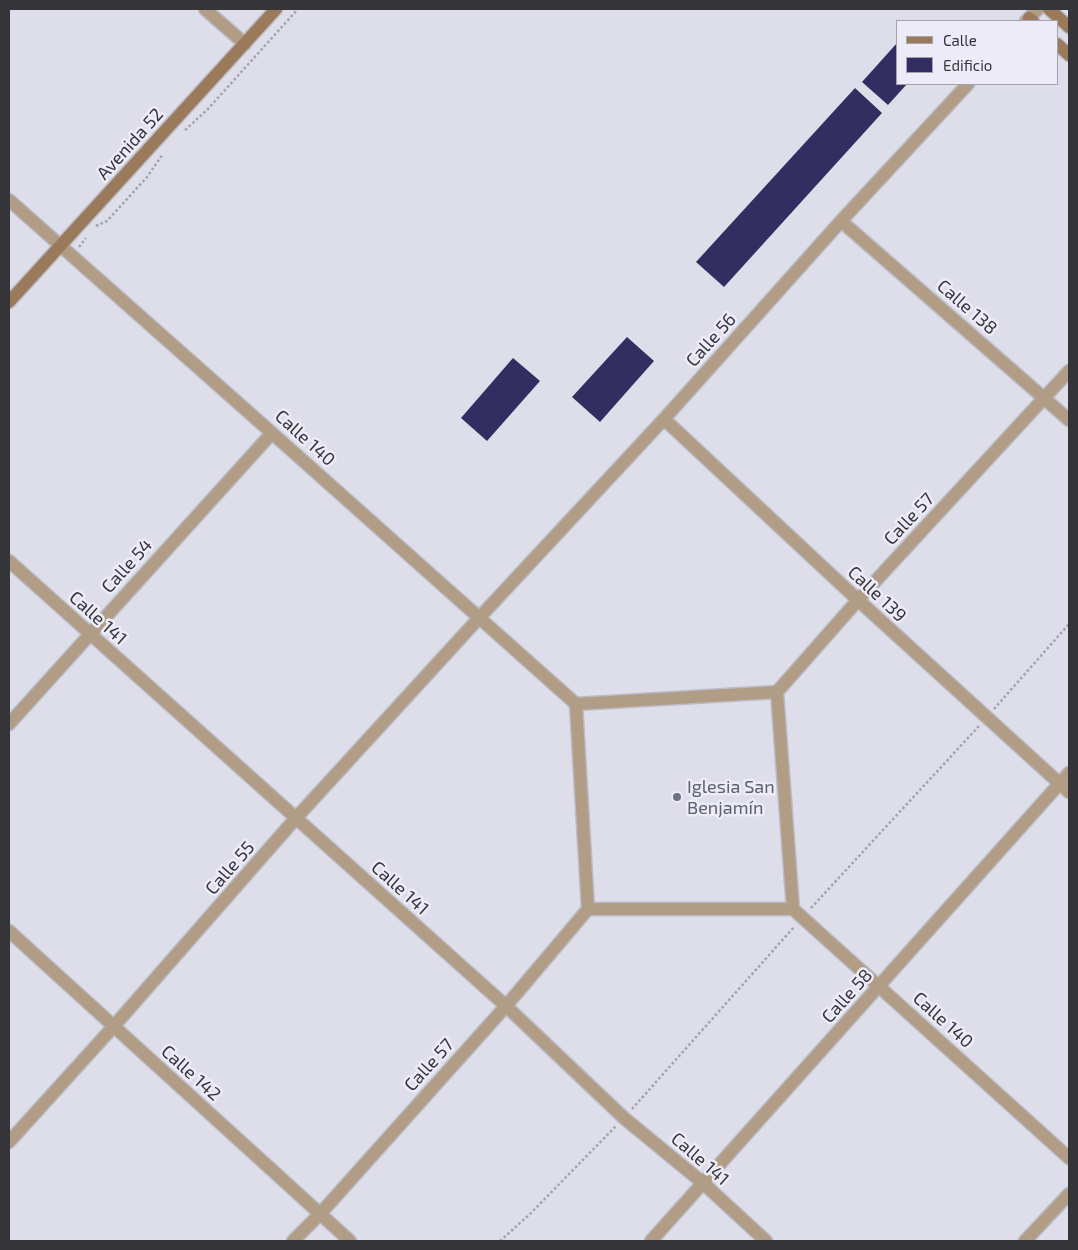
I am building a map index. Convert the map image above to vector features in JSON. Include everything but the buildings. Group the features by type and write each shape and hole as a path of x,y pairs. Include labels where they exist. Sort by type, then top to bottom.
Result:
{"main road":[{"name":"Avenida 52","path":"9,302 276,9"},
{"path":"1049,9 1069,27"},
{"path":"1058,45 1069,55"}],"street":[{"path":"205,9 245,44"},
{"name":"Calle 56","path":"478,618 664,419 841,221 967,85"},
{"name":"Calle 140","path":"9,200 576,704"},
{"name":"Calle 138","path":"841,221 1069,420"},
{"name":"Calle 57","path":"776,692 1069,371"},
{"name":"Calle 139","path":"664,419 1064,788"},
{"name":"Calle 54","path":"9,724 272,433"},
{"name":"Calle 141","path":"9,561 506,1006 624,1118 703,1183 766,1241"},
{"name":"Calle 55","path":"9,1142 114,1026 296,818 478,618"},
{"path":"776,692 793,908 588,909 576,704 776,692"},
{"name":"Calle 58","path":"651,1241 879,986 1064,788 1069,773"},
{"name":"Calle 140","path":"793,908 1069,1158"},
{"name":"Calle 57","path":"293,1241 320,1214 506,1006 588,909"},
{"name":"Calle 142","path":"9,931 350,1241"},
{"path":"1025,1241 1069,1194"}],"path":[{"path":"178,135 207,110 298,9"},
{"path":"95,227 107,221 147,177 166,149"},
{"path":"72,256 89,234"},
{"path":"500,1241 530,1214 624,1118 803,917 987,717 1069,624"}],"place":[{"name":"Iglesia San Benjamín","path":"677,797"}]}
